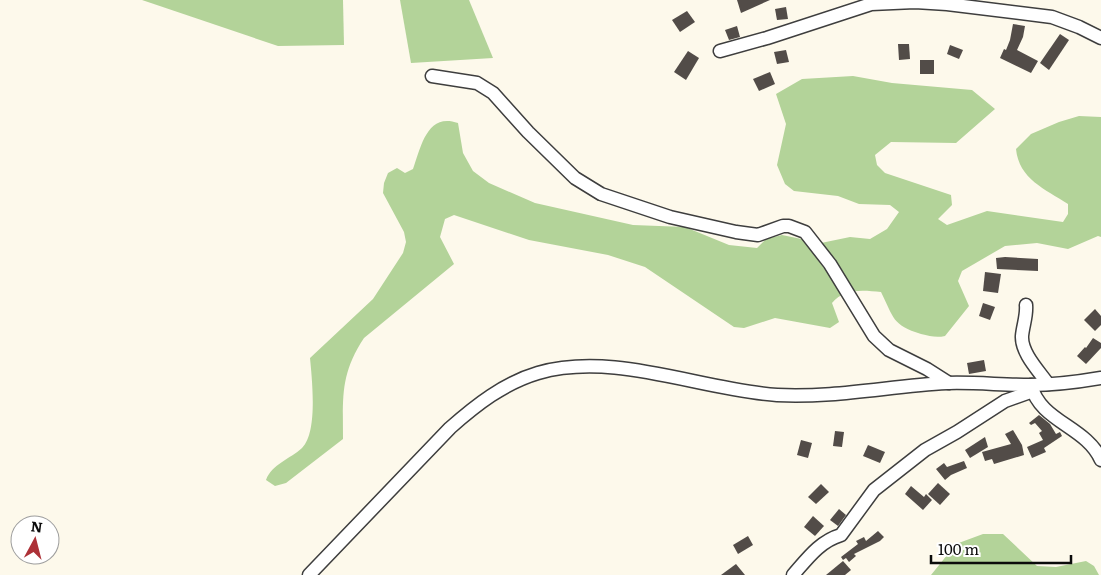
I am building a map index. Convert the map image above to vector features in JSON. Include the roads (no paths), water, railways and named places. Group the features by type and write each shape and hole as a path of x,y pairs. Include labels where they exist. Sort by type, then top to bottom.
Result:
{"street":[{"path":"720,51 767,38 871,4 916,2 1052,16 1101,38"},
{"path":"432,76 477,83 493,93 528,132 574,178 601,194 670,217 736,232 758,235 783,226 789,226 805,232 830,264 874,336 889,350 927,369 949,383"},
{"path":"1026,305 1027,316 1023,332 1023,343 1026,351 1048,384"},
{"path":"309,575 450,428 468,412 492,394 538,373 561,368 632,370 744,391 796,395 949,383 1032,388"},
{"path":"793,575 818,548 834,537 841,535 874,490 925,450 1005,401 1032,388 1048,384 1101,378"},
{"path":"1032,388 1042,407 1049,415 1068,425 1085,438 1100,456"}]}
